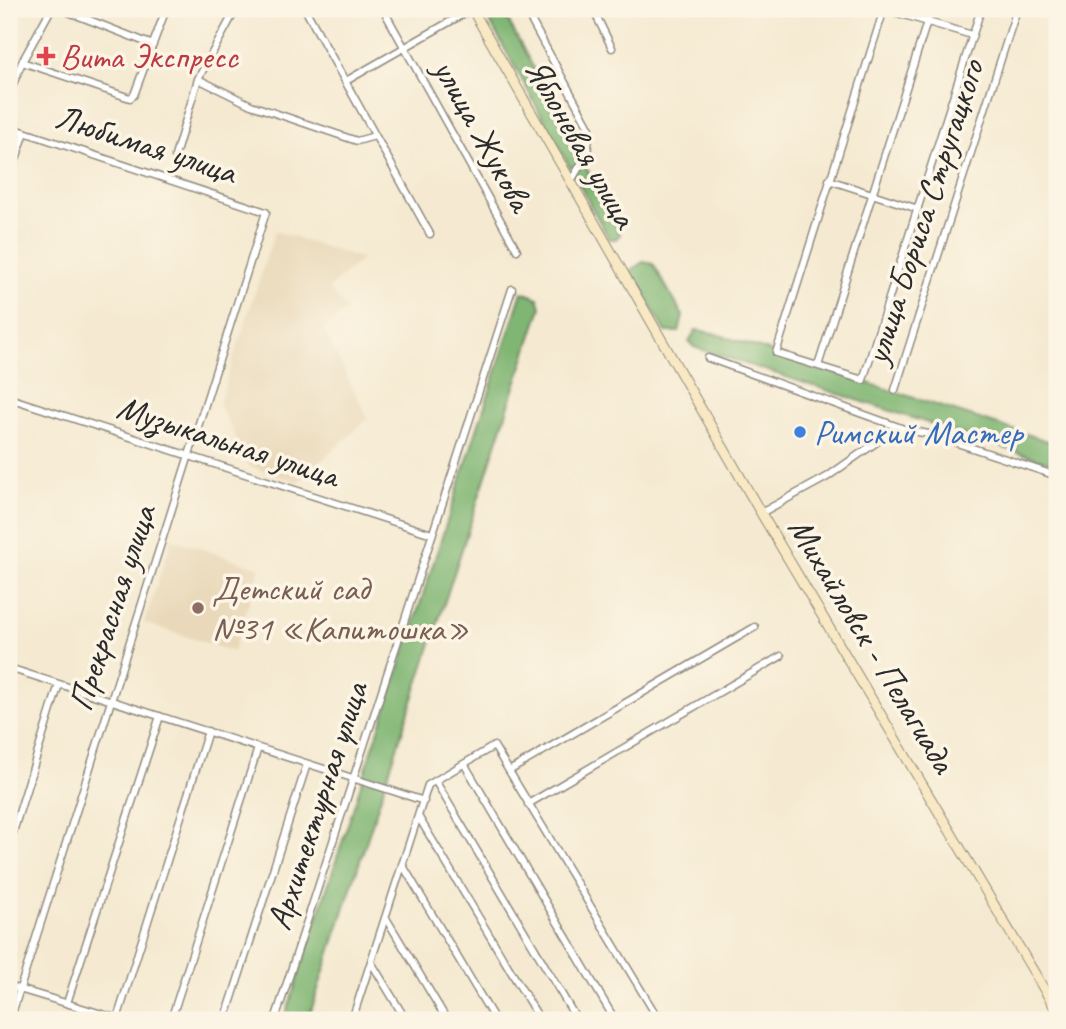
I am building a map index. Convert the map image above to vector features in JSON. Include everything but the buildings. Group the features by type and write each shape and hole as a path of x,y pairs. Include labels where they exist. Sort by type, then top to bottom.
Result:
{"street":[{"path":"9,94 22,62 51,9"},
{"path":"61,9 153,45"},
{"path":"22,62 127,98 134,95 166,9"},
{"path":"174,156 198,79 236,9"},
{"path":"305,9 430,234"},
{"name":"улица Жукова","path":"383,9 517,250"},
{"path":"346,81 472,9"},
{"name":"Яблоневая улица","path":"472,9 642,306"},
{"path":"525,9 590,128 587,154 570,181"},
{"path":"593,9 612,48"},
{"path":"972,35 884,9 776,353 863,380 981,9"},
{"path":"818,366 930,9"},
{"name":"улица Бориса Стругацкого","path":"895,390 1017,9"},
{"path":"198,79 251,105 357,141 375,136"},
{"name":"Любимая улица","path":"9,127 266,212"},
{"path":"9,180 25,132"},
{"path":"829,180 918,208"},
{"name":"Прекрасная улица","path":"9,1020 266,212"},
{"name":"Архитектурная улица","path":"275,1020 512,289"},
{"name":"Михайловск - Пелагиада","path":"642,306 761,513 1057,1011"},
{"path":"708,358 904,429 933,435 1057,476"},
{"name":"Музыкальная улица","path":"9,398 432,534"},
{"path":"761,513 827,477 881,439 904,429"},
{"path":"509,771 755,627"},
{"path":"528,804 781,656"},
{"path":"9,670 424,801"},
{"path":"9,845 59,684"},
{"path":"67,1003 160,716"},
{"path":"9,986 120,1019 208,732"},
{"path":"353,1019 428,785 494,746 659,1020"},
{"path":"171,1020 258,748"},
{"path":"225,1020 307,764"},
{"path":"465,765 615,1020"},
{"path":"436,782 577,1020"},
{"path":"418,816 540,1020"},
{"path":"402,864 495,1020"},
{"path":"386,918 447,1020"},
{"path":"371,961 406,1020"}],"shaded area":[{"path":"275,231 362,259 329,288 347,309 324,330 368,419 298,482 249,466 219,403"},
{"name":"Детский сад №31 «Капитошка»","path":"172,539 260,568 233,652 144,623"}],"green space":[{"path":"483,9 502,9 613,218 620,234 616,239 609,239"},
{"path":"643,262 653,264 683,316 679,332 666,332 630,271"},
{"path":"522,292 538,298 541,307 308,1020 284,1020"},
{"path":"696,330 713,333 1057,444 1057,465 694,347 689,342"}],"place":[{"name":"Вита Экспресс","path":"46,56"},
{"name":"Римский Мастер","path":"800,432"},
{"name":"Детский сад №31 «Капитошка»","path":"198,608"}]}
